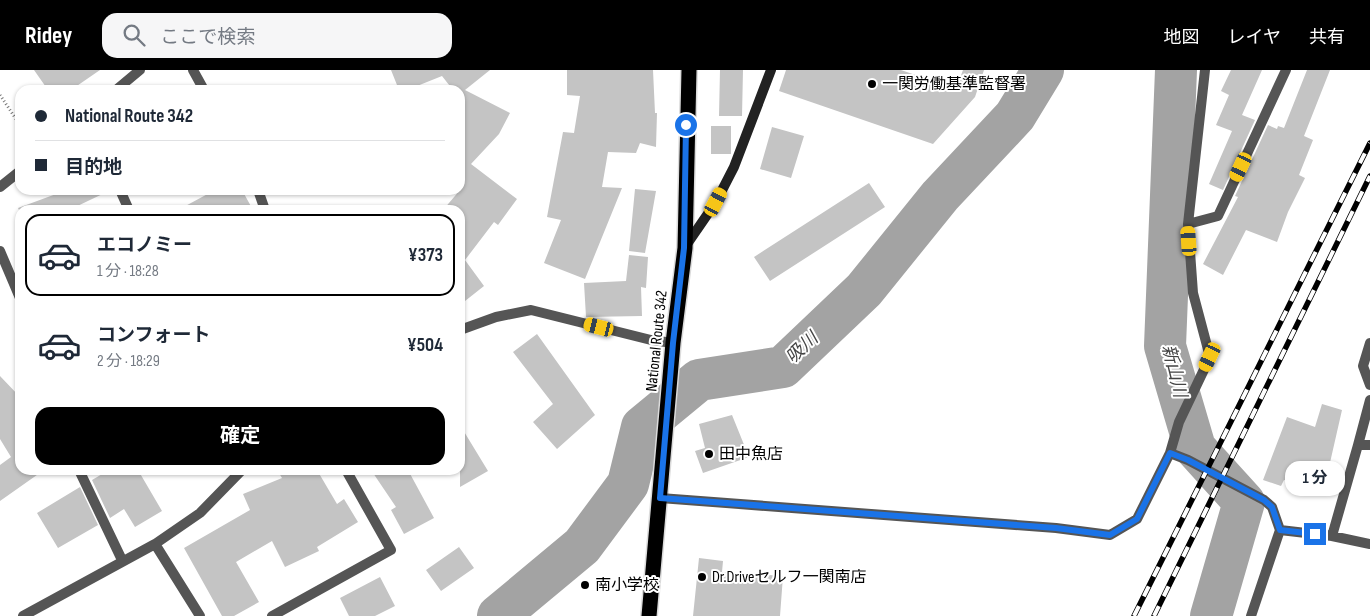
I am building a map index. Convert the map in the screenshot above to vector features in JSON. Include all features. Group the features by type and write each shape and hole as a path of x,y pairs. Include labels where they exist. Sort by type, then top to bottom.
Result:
{"highway":[{"name":"National Route 342","path":"649,616 673,343 684,248 689,70"}],"street":[{"path":"122,85 140,70"},
{"path":"193,70 201,85"},
{"path":"684,248 716,202 734,167 770,70"},
{"path":"660,498 1056,528 1110,535 1137,519 1170,453 1179,422 1210,357 1193,293 1188,224 1205,70"},
{"path":"1188,224 1218,216 1286,70"},
{"path":"0,187 15,175"},
{"path":"0,251 15,286"},
{"path":"465,328 496,316 531,310 650,340 673,343"},
{"path":"1370,343 1362,366 1370,385"},
{"path":"1332,536 1370,400"},
{"path":"1358,445 1370,445"},
{"path":"1170,453 1251,491 1272,507 1280,530 1251,616"},
{"path":"81,475 122,560"},
{"path":"23,616 122,560 155,544 200,513 237,475"},
{"path":"272,616 391,550 349,475"},
{"path":"1280,530 1332,536 1370,544"},
{"path":"155,544 200,616"}],"path":[{"path":"0,95 15,118"}],"building":[{"path":"34,70 100,70 78,85 44,85"},
{"path":"391,70 490,70 465,90 465,85 449,85 442,76 420,85 397,85"},
{"path":"567,70 653,70 655,113 657,113 656,147 640,143 636,153 608,152 602,187 622,188 585,279 544,263 561,220 547,217 563,132 574,133 580,96 567,95"},
{"path":"720,70 743,70 742,116 719,116"},
{"name":"一関労働基準監督署","path":"786,70 901,70 956,89 963,70 984,70 975,97 933,144 779,91"},
{"path":"1231,70 1262,70 1242,115 1255,120 1223,190 1209,184 1232,131 1216,125 1229,95 1221,91"},
{"path":"1307,70 1330,70 1304,136 1313,140 1299,175 1305,178 1288,212 1277,242 1246,230 1223,275 1203,264 1238,197 1235,196 1268,125 1277,129 1278,126 1284,128"},
{"path":"465,90 510,113 499,134 471,164 517,199 498,225 494,222 465,260 465,205 447,205 456,195 465,195"},
{"path":"711,126 731,126 731,154 711,154"},
{"path":"772,127 804,136 791,178 760,169"},
{"path":"869,183 885,207 770,281 754,257"},
{"path":"635,189 656,191 645,253 629,251"},
{"path":"53,195 100,195 80,205 26,205"},
{"path":"206,195 245,195 250,205 187,205"},
{"path":"629,255 648,257 646,288 641,287 642,316 586,317 584,283 626,281"},
{"path":"465,260 484,286 465,301"},
{"path":"537,334 595,415 557,449 533,422 553,404 513,352"},
{"path":"0,376 15,392 15,475 37,475 0,501 0,465 11,457 0,439"},
{"path":"1322,404 1342,410 1324,489 1284,480 1281,486 1263,480 1287,417 1315,427"},
{"path":"732,415 749,457 703,473 695,451 705,448 699,424"},
{"path":"465,433 488,471 460,487 460,475 465,475"},
{"path":"100,475 141,475 162,511 135,527 124,509 110,518 92,480"},
{"path":"280,475 320,475 337,504 344,499 358,522 317,547 319,551 285,567 272,541 236,562 259,602 234,616 222,616 184,548 250,510 243,494 282,478"},
{"path":"374,475 411,475 434,518 404,534 391,510 396,507"},
{"path":"80,487 98,525 58,548 37,513"},
{"path":"459,547 474,568 441,591 426,570"},
{"path":"699,558 723,561 722,572 783,576 780,616 693,616"},
{"path":"380,577 395,606 375,616 349,616 340,598"}],"waterway":[{"name":"吸川","path":"498,616 582,546 628,484 642,427 699,380 783,367 864,290 940,196 1015,116 1043,70"},
{"name":"新山川","path":"1176,70 1165,346 1195,448 1244,502 1211,616"}],"railway":[{"path":"1134,616 1370,143"},
{"path":"1154,616 1370,176"}],"place":[{"name":"一関労働基準監督署","path":"872,84"},
{"name":"田中魚店","path":"709,454"},
{"name":"Dr.Driveセルフ一関南店","path":"702,577"},
{"name":"南小学校","path":"585,585"}],"route":[{"path":"686,125 684,248 673,343 660,498 1056,528 1110,535 1137,519 1170,453 1251,491 1264,500 1272,507 1280,530 1315,534"}]}
